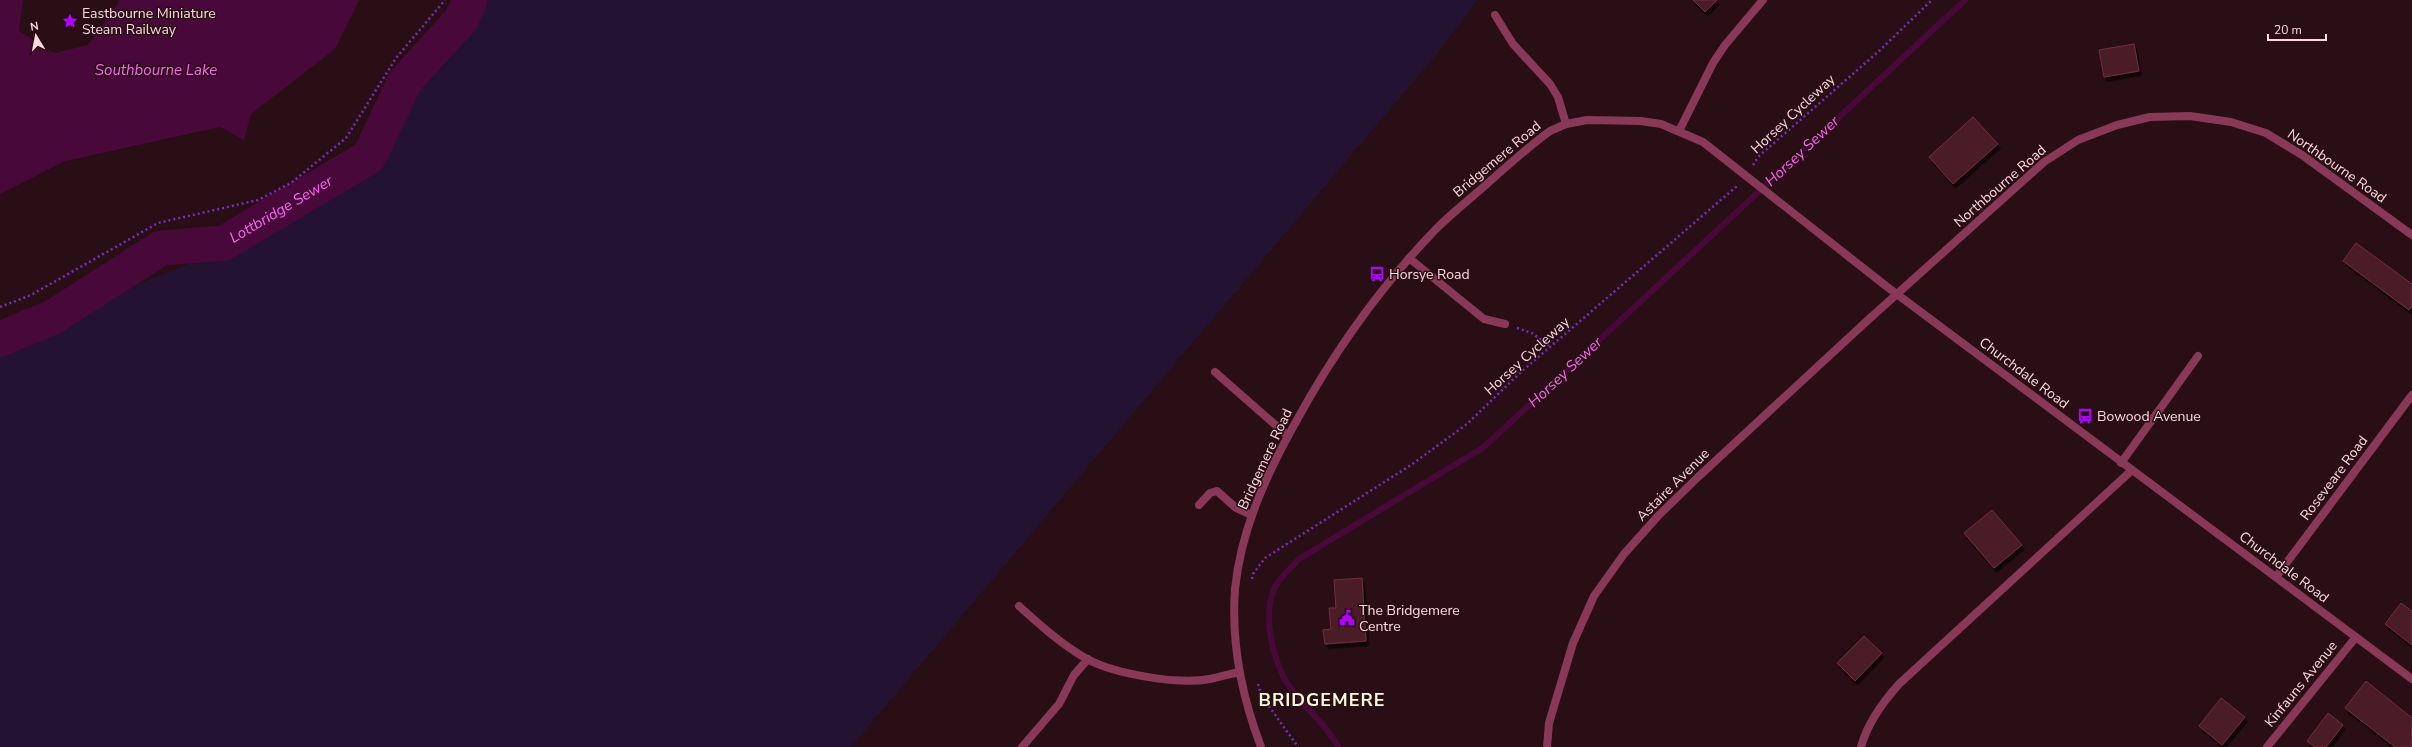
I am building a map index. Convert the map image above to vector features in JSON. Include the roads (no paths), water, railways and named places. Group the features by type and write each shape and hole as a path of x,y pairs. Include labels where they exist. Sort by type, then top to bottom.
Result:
{"street":[{"path":"1679,131 1713,63 1725,45 1763,0"},
{"path":"1495,15 1513,44 1550,84 1558,97 1566,124"},
{"name":"Northbourne Road","path":"1897,294 2044,162 2078,140 2117,125 2150,117 2190,116 2231,122 2266,133 2302,155 2412,235"},
{"name":"Bridgemere Road","path":"1262,747 1246,700 1239,672 1234,622 1235,588 1242,549 1251,515 1288,436 1318,382 1350,332 1391,279 1437,228 1534,143 1550,131 1566,124 1587,120 1641,121 1679,131"},
{"name":"Churchdale Road","path":"1679,131 1703,142 1746,174 1897,294 2131,471 2412,679"},
{"path":"1409,258 1484,319 1506,324"},
{"name":"Astaire Avenue","path":"1547,747 1549,723 1573,643 1594,596 1624,554 1658,516 1697,478 1897,294"},
{"path":"2121,463 2198,356"},
{"path":"1215,372 1288,436"},
{"name":"Roseveare Road","path":"2276,577 2412,395"},
{"path":"1861,747 1864,734 1874,717 1899,684 2131,471"},
{"path":"1199,505 1210,493 1216,491 1236,508 1251,515"},
{"path":"1019,606 1054,636 1088,659 1126,672 1186,681 1210,679 1239,672"},
{"name":"Kinfauns Avenue","path":"2267,747 2356,637"},
{"path":"1022,747 1059,704 1074,675 1088,659"}],"water":[{"name":"Southbourne Lake","path":"0,0 23,0 19,31 54,53 88,45 118,4 118,0 359,0 335,49 251,114 244,140 220,127 65,161 0,194"}],"waterway":[{"name":"Lottbridge Sewer","path":"0,339 53,317 161,248 224,243 369,157 405,81 461,20 470,0"},
{"name":"Horsey Sewer","path":"1338,747 1328,731 1292,690 1279,667 1274,652 1269,622 1272,594 1280,579 1299,559 1484,447 1965,0"}],"place":[{"name":"Eastbourne Miniature Steam Railway","path":"70,21"},
{"name":"Horsye Road","path":"1377,274"},
{"name":"Bowood Avenue","path":"2085,416"},
{"name":"The Bridgemere Centre","path":"1347,618"}],"district":[{"name":"BRIDGEMERE","path":"1322,700"}]}
